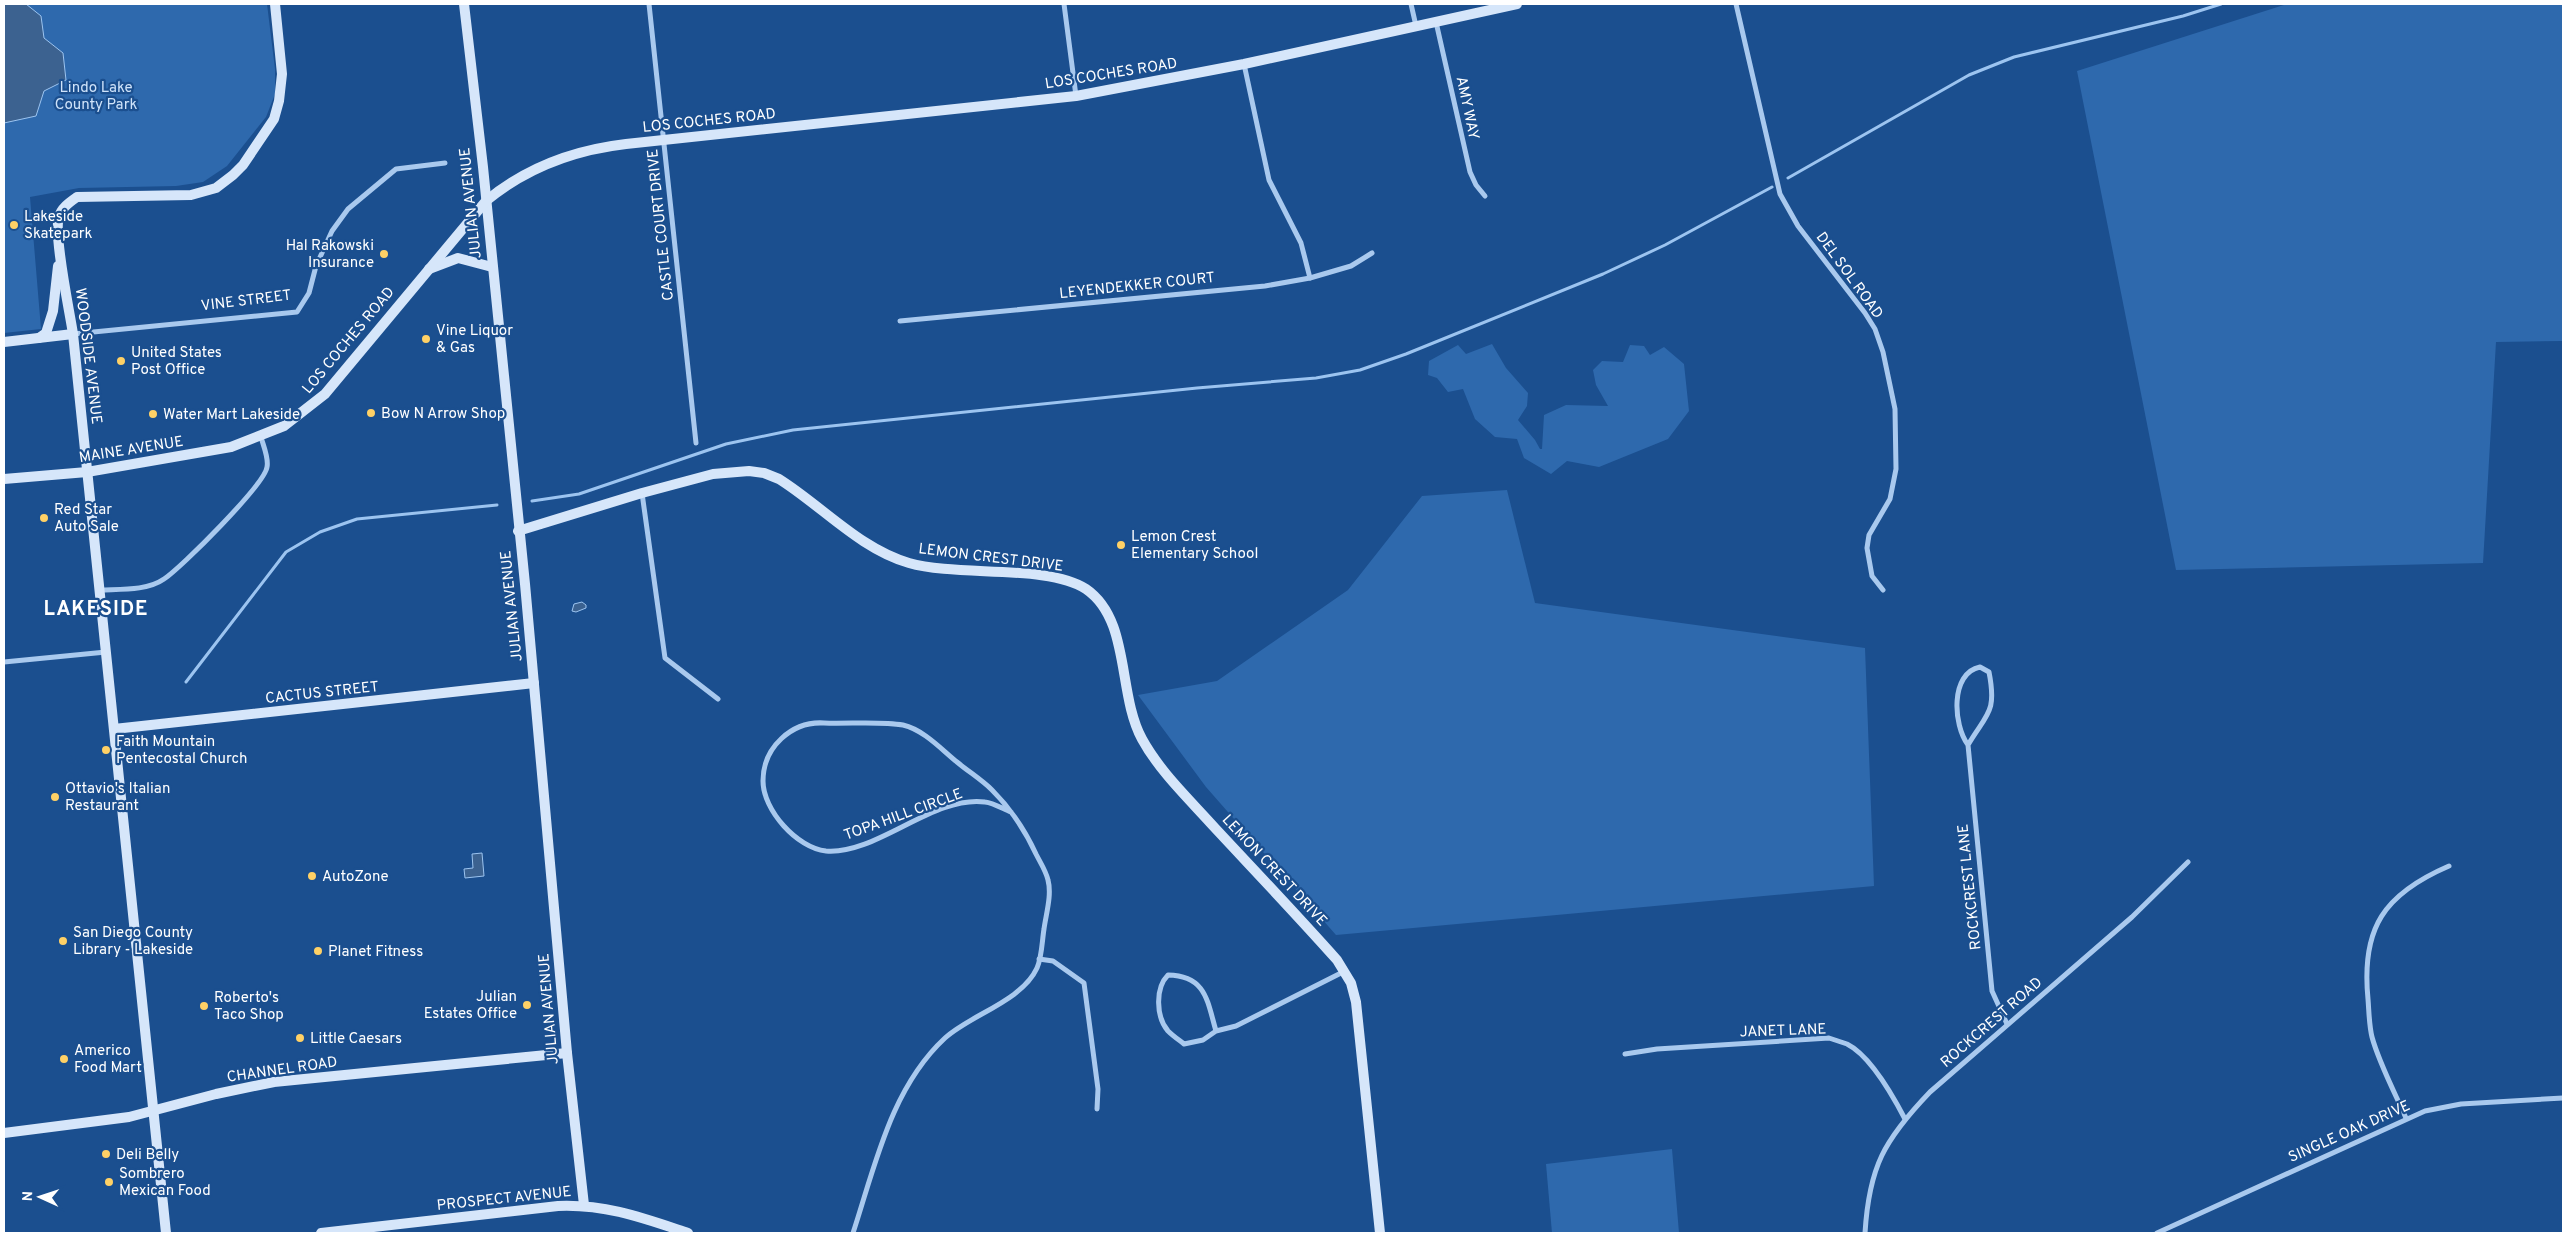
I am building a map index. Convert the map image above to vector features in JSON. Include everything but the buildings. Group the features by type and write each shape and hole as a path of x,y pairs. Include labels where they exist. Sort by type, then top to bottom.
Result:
{"street":[{"name":"WOODSIDE AVENUE","path":"166,1233 73,334 60,248 59,217 66,205 77,197 191,195 216,188 233,176 243,165 274,119 279,101 282,74 275,4"},
{"name":"JULIAN AVENUE","path":"464,4 486,201 534,683 567,1053 584,1205"},
{"name":"CASTLE COURT DRIVE","path":"649,4 696,443"},
{"path":"1064,4 1076,96"},
{"path":"1410,4 1416,26"},
{"name":"LOS COCHES ROAD","path":"261,437 284,426 325,394 486,201 514,180 564,156 590,149 663,140 1076,96 1244,64 1517,4"},
{"name":"DEL SOL ROAD","path":"1736,4 1780,194 1798,226 1865,313 1880,340 1884,352 1894,408 1896,469 1890,499 1869,535 1867,548 1872,576 1883,590"},
{"name":"AMY WAY","path":"1436,22 1470,172 1476,185 1485,196"},
{"path":"1244,64 1269,180 1278,201 1299,237 1310,278"},
{"name":"VINE STREET","path":"4,342 297,312 309,292 316,266 332,231 348,209 396,169 445,163"},
{"path":"39,338 46,333 53,311 60,248"},
{"name":"LEYENDEKKER COURT","path":"900,321 1265,286 1310,278 1351,266 1372,253"},
{"path":"427,270 458,258 492,268"},
{"path":"100,590 144,586 163,580 204,543 261,480 268,467 261,437"},
{"name":"MAINE AVENUE","path":"4,479 87,472 231,447 261,437"},
{"name":"LEMON CREST DRIVE","path":"518,531 642,492 720,472 741,470 764,473 799,492 870,545 907,562 933,568 1057,578 1085,589 1100,602 1114,628 1129,706 1143,742 1182,792 1345,970 1356,1002 1380,1233"},
{"path":"642,492 665,658 718,699"},
{"path":"4,662 106,652"},
{"name":"ROCKCREST LANE","path":"1968,745 1988,716 1993,698 1988,672 1980,667 1972,669 1964,675 1960,686 1959,725 1963,738 1968,745 1992,991 2007,1024"},
{"name":"CACTUS STREET","path":"114,729 534,683"},
{"name":"TOPA HILL CIRCLE","path":"853,1233 892,1117 920,1066 946,1037 1021,988 1036,968 1049,902 1048,880 1023,826 992,789 921,732 902,725 812,722 792,729 776,744 766,763 763,783 770,805 790,831 809,846 826,851 843,849 869,842 921,818 970,802 987,802 1011,812"},
{"name":"ROCKCREST ROAD","path":"1865,1233 1867,1203 1876,1166 1905,1119 1930,1092 2132,917 2188,862"},
{"path":"2406,1118 2372,1038 2365,970 2368,950 2381,917 2398,895 2421,878 2449,866"},
{"path":"1039,959 1053,961 1084,983 1098,1089 1097,1109"},
{"path":"1216,1031 1204,992 1195,982 1182,976 1168,975 1160,983 1158,998 1160,1016 1168,1031 1184,1044 1203,1040 1216,1031 1236,1026 1345,970"},
{"name":"JANET LANE","path":"1625,1054 1657,1049 1828,1038 1848,1045 1860,1054 1891,1092 1905,1119"},
{"name":"CHANNEL ROAD","path":"4,1132 108,1120 274,1082 567,1053"},
{"name":"SINGLE OAK DRIVE","path":"2157,1233 2406,1118 2425,1111 2461,1104 2563,1098"},
{"name":"PROSPECT AVENUE","path":"321,1233 558,1206 584,1205 622,1211 688,1233"}],"green space":[{"name":"Lindo Lake County Park","path":"4,4 267,4 275,69 275,94 266,117 227,166 203,182 176,186 79,188 30,197 41,329 4,333"},
{"path":"2287,4 2563,4 2563,341 2496,342 2483,563 2176,570 2077,71"},
{"path":"1492,344 1506,368 1528,393 1527,406 1518,420 1540,449 1542,449 1544,415 1566,405 1608,406 1596,385 1593,370 1602,361 1623,362 1630,345 1644,346 1650,355 1664,347 1684,364 1689,411 1668,439 1599,467 1567,461 1551,474 1524,458 1517,439 1495,437 1475,419 1463,389 1448,392 1437,378 1428,375 1429,361 1458,345 1466,354"},
{"path":"1507,490 1535,603 1865,648 1874,886 1336,935 1206,787 1138,695 1217,681 1348,590 1422,496"},
{"path":"1672,1149 1679,1233 1552,1233 1546,1164"}],"shaded area":[{"path":"4,4 26,4 41,16 44,38 63,53 66,80 44,91 36,116 4,123"},
{"path":"582,602 586,605 586,608 576,612 572,611 574,604"},
{"path":"482,853 484,876 465,878 464,869 473,868 472,854"}],"waterway":[{"path":"1788,178 1969,75 2014,57 2183,16 2221,4"},
{"path":"532,501 579,494 726,444 793,430 1197,388 1316,378 1360,370 1406,354 1603,274 1665,245 1772,187"},
{"path":"186,682 286,552 320,532 357,519 497,505"}],"place":[{"name":"Lakeside Skatepark","path":"14,225"},
{"name":"Hal Rakowski Insurance","path":"384,254"},
{"name":"Vine Liquor & Gas","path":"426,339"},
{"name":"United States Post Office","path":"121,361"},
{"name":"Bow N Arrow Shop","path":"371,413"},
{"name":"Water Mart Lakeside","path":"153,414"},
{"name":"Red Star Auto Sale","path":"44,518"},
{"name":"Lemon Crest Elementary School","path":"1121,545"},
{"name":"Faith Mountain Pentecostal Church","path":"106,750"},
{"name":"Ottavio's Italian Restaurant","path":"55,797"},
{"name":"AutoZone","path":"312,876"},
{"name":"San Diego County Library - Lakeside","path":"63,941"},
{"name":"Planet Fitness","path":"318,951"},
{"name":"Julian Estates Office","path":"527,1005"},
{"name":"Roberto's Taco Shop","path":"204,1006"},
{"name":"Little Caesars","path":"300,1038"},
{"name":"Americo Food Mart","path":"64,1059"},
{"name":"Deli Belly","path":"106,1154"},
{"name":"Sombrero Mexican Food","path":"109,1182"}],"district":[{"name":"LAKESIDE","path":"96,608"}]}
